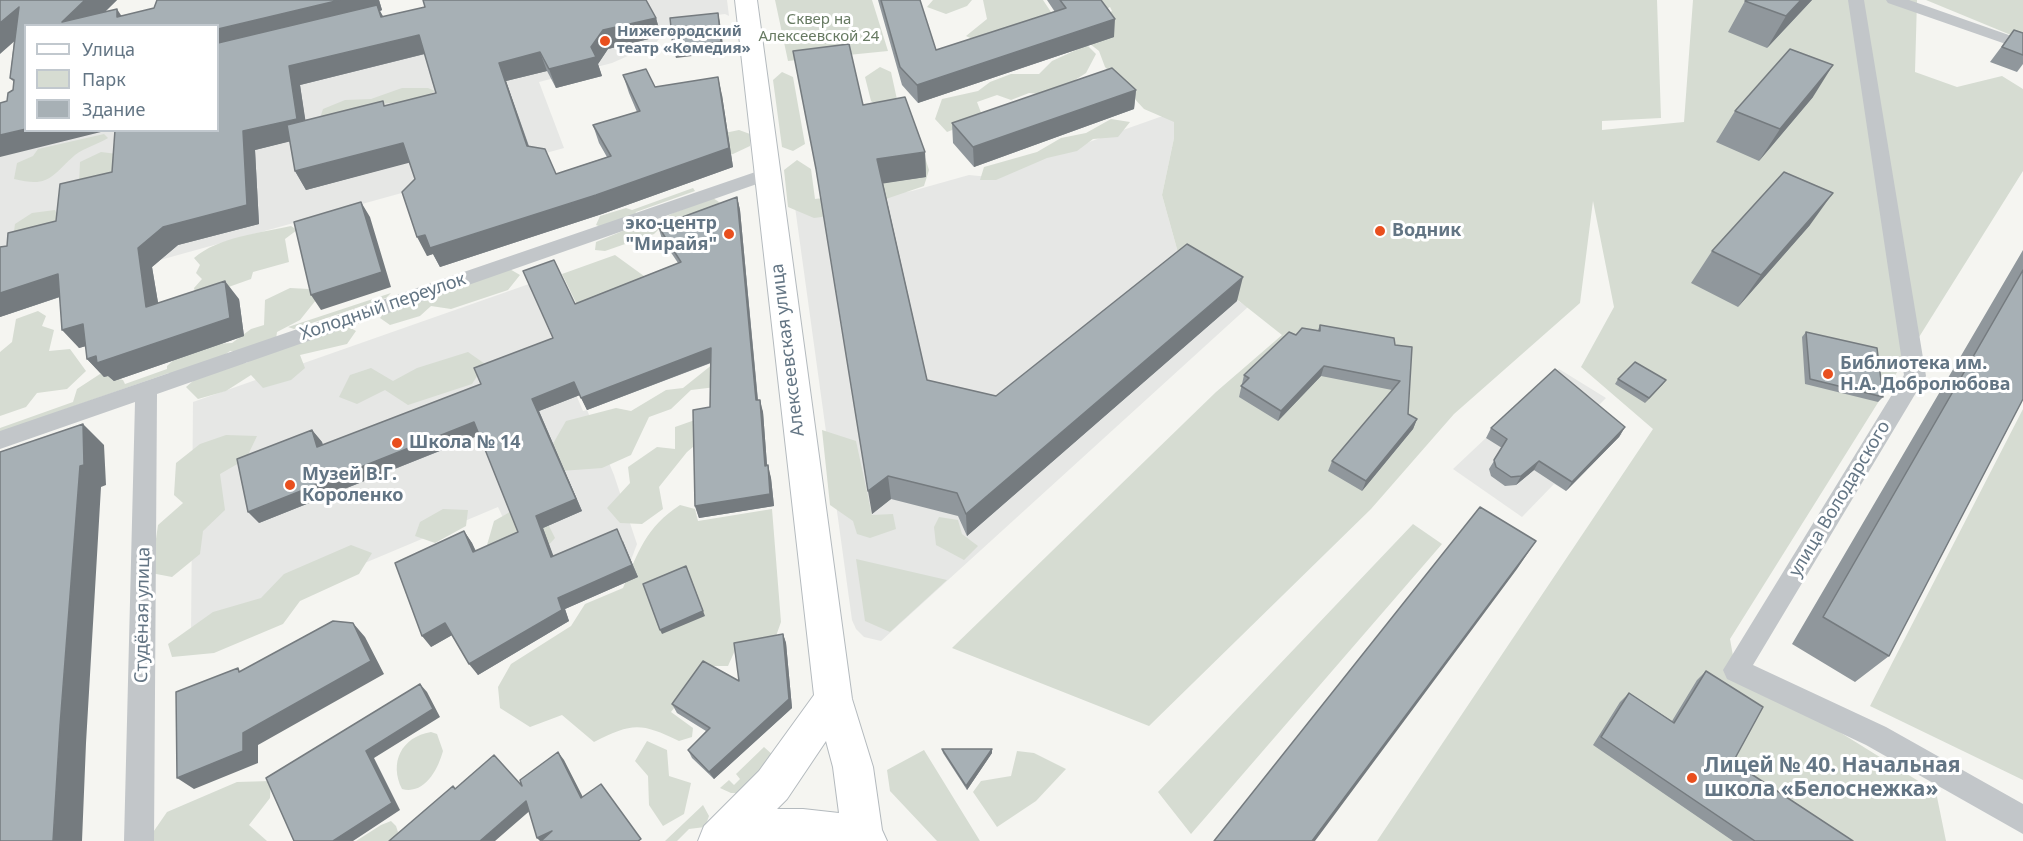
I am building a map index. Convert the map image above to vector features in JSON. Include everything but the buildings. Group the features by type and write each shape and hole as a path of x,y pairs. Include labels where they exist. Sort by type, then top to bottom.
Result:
{"street":[{"name":"Алексеевская улица","path":"746,0 833,699 853,767 864,841"},
{"name":"улица Володарского","path":"1856,0 1916,376 1736,670 1876,736 2023,820"},
{"path":"1894,0 2023,45"},
{"name":"Холодный переулок","path":"0,440 767,174"},
{"name":"Студёная улица","path":"139,841 146,389"},
{"path":"719,841 773,785 833,699"},
{"path":"742,841 777,830 809,829 864,841"}],"shaded area":[{"path":"485,0 727,0 729,16 725,14 674,20 655,44 612,63 539,82 564,148 160,260 155,265 0,317 0,117 24,129 24,132 219,132 219,64"},
{"path":"1174,112 1174,138 1162,195 1182,267 1248,307 881,641 864,637 856,629 852,620 795,207 912,191 969,175 990,177"},
{"name":"Школа № 14","path":"529,284 583,411 587,410 614,475 637,544 631,560 614,587 565,609 556,582 528,572 498,507 191,636 193,402"},
{"path":"1559,369 1606,398 1590,414 1622,434 1566,491 1554,484 1522,517 1453,469"}],"green space":[{"name":"Сквер на Алексеевской 24","path":"775,0 872,0 888,51 788,61"},
{"path":"933,0 972,0 967,6 946,14 927,7"},
{"path":"983,0 1043,0 1051,12 1093,3 1093,0 1657,0 1661,118 1602,121 1602,130 1684,122 1693,0 1917,0 1915,72 1957,87 2002,76 2023,89 2023,171 1730,639 1735,667 1936,792 1946,841 1377,841 1653,429 1581,367 1614,307 1593,201 1580,303 1454,414 1371,509 1149,726 952,648 1216,392 1282,335 1239,301 1182,267 1162,195 1174,138 1174,122 1144,109 1105,67 1099,51 1080,36 1112,11 1110,7 1091,17 981,43 966,36 987,19"},
{"path":"1926,0 2023,0 2023,40"},
{"path":"1087,45 1096,54 1086,73 1052,95 1029,93 1011,100 997,95 977,102 983,118 947,132 935,119 942,99 978,91 990,82 1011,74 1039,74 1052,61"},
{"path":"880,67 891,72 898,104 912,117 929,170 924,186 880,201 879,107 871,101 865,77"},
{"path":"782,72 793,77 805,144 793,151 782,147 773,80"},
{"path":"402,88 428,88 435,91 414,101 381,104 320,118 323,109 345,100 371,99"},
{"path":"1111,119 1130,122 1118,137 1093,139 1077,151 1047,158 996,180 980,180 984,167 1037,152 1061,138 1086,133"},
{"path":"739,130 750,134 750,146 733,154 671,164 715,135"},
{"path":"104,134 108,138 75,155 55,174 43,181 14,179 17,163 33,156 38,149"},
{"path":"101,152 117,154 114,176 79,184 80,162"},
{"path":"797,160 811,169 815,199 846,195 844,214 814,218 788,207 784,170"},
{"path":"693,188 695,191 636,212 633,219 606,229 596,225 600,216 626,208 632,210"},
{"path":"713,198 722,204 663,225 654,234 605,251 595,250 596,242 647,221 659,221 673,213"},
{"path":"55,210 61,223 13,239 15,224 32,213"},
{"path":"291,226 297,230 285,239 289,262 253,272 251,279 196,296 194,288 202,279 196,273 200,265 194,258 227,240"},
{"path":"615,255 655,284 581,313 562,274"},
{"path":"508,268 520,275 508,290 451,309 431,306 420,316 390,325 380,318 396,306 429,300 439,291"},
{"path":"290,288 309,289 316,300 300,320 277,332 276,339 241,353 230,351 215,362 177,374 169,373 0,432 0,428 73,402 77,389 100,374 123,380 125,384 167,369 167,366 178,356 212,344 232,343 251,329 264,325 265,300"},
{"path":"391,293 386,298 294,329 288,327"},
{"path":"38,311 46,316 42,326 54,330 49,351 70,349 86,371 67,389 37,393 26,407 0,416 0,352 12,342 16,319"},
{"path":"344,324 356,331 347,344 300,355 305,368 291,380 263,388 251,375 226,391 198,399 186,387 200,375 228,364 246,363 287,342"},
{"path":"468,352 485,364 472,384 408,405 385,390 357,404 339,397 350,375 371,368 393,381 417,368"},
{"path":"713,364 716,387 691,390 671,409 649,417 631,455 602,468 561,471 550,449 566,421 616,408 631,411 666,390 683,388"},
{"path":"2023,409 2023,780 1870,706"},
{"path":"709,415 718,426 687,452 659,487 663,509 642,524 620,523 607,508 630,483 628,467 657,447 675,449 675,427"},
{"path":"822,430 856,441 872,515 893,514 896,529 870,538 857,534 853,521 830,505"},
{"path":"226,435 257,436 246,459 220,474 225,510 203,531 200,554 172,577 151,573 158,525 183,503 174,495 176,463 200,444"},
{"path":"680,505 695,509 698,521 772,509 781,622 776,636 736,648 728,666 706,666 671,712 693,728 692,737 679,741 655,730 636,727 618,731 594,742 562,715 530,727 500,708 498,687 511,664 571,626 585,604 623,588 644,541 668,513"},
{"path":"517,508 545,518 555,538 534,561 503,570 487,545 494,521"},
{"path":"443,509 468,510 466,526 435,543 415,536 420,522"},
{"path":"939,517 958,520 962,534 978,546 964,560 936,545 934,527"},
{"path":"1413,524 1442,544 1191,834 1158,792"},
{"path":"351,545 372,553 359,574 300,601 283,624 214,653 172,657 168,644 213,612 261,598 284,574"},
{"path":"856,559 947,580 890,632 865,621"},
{"path":"431,732 437,734 443,751 434,773 417,788 402,789 397,770 400,753 412,739"},
{"path":"647,741 667,750 669,776 691,783 684,814 663,826 649,805 648,776 635,761"},
{"path":"764,747 774,756 743,793 731,793 720,788 729,780 734,785 740,779 736,774"},
{"path":"924,750 980,841 937,841 890,791 887,770"},
{"path":"1017,751 1034,753 1066,769 1036,801 997,827 973,792 981,781 1011,776"},
{"path":"271,781 270,798 249,825 267,841 147,841 167,812 237,782"},
{"path":"703,805 709,816 705,827 689,829 677,841 665,841"},
{"path":"391,821 398,832 394,841 356,841 381,825"}],"place":[{"name":"Нижегородский театр «Комедия»","path":"605,41"},
{"name":"Водник","path":"1380,231"},
{"name":"эко-центр \"Мирайя\"","path":"729,234"},
{"name":"Библиотека им. Н.А. Добролюбова","path":"1828,374"},
{"name":"Школа № 14","path":"397,443"},
{"name":"Музей В.Г. Короленко","path":"290,485"},
{"name":"Лицей № 40. Начальная школа «Белоснежка»","path":"1692,778"}]}
